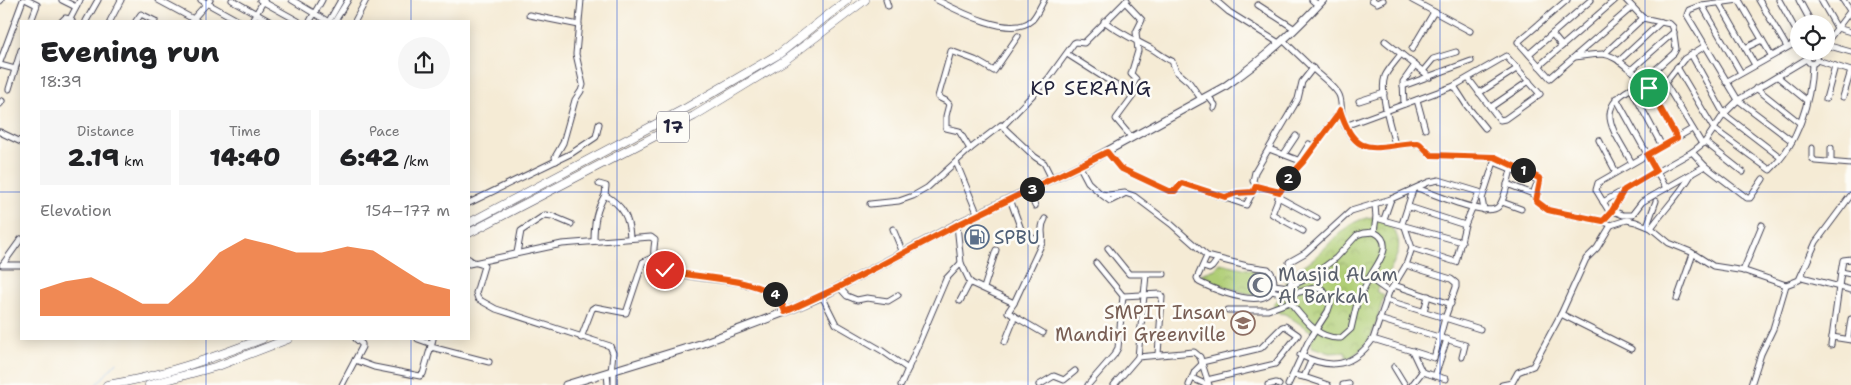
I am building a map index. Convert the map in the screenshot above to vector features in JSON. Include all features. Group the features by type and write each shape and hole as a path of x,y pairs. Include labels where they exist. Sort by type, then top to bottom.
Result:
{"highway":[{"name":"17","path":"470,222 688,107 779,54 848,0"},
{"name":"17","path":"470,232 694,116 784,61 865,0"},
{"path":"107,385 127,382 215,357 259,340"},
{"path":"149,385 218,366 285,340"}],"main road":[{"path":"566,385 700,344 785,312 822,296 978,214 1107,152 1205,98 1245,73 1281,42 1321,3"}],"street":[{"path":"16,69 0,64 23,0"},
{"path":"27,0 37,5 32,20"},
{"path":"62,0 76,7"},
{"path":"71,20 80,0"},
{"path":"87,20 98,0"},
{"path":"111,20 121,0"},
{"path":"158,0 194,20 209,2"},
{"path":"201,0 209,2 237,20"},
{"path":"232,0 267,20"},
{"path":"292,0 326,20"},
{"path":"302,6 305,0"},
{"path":"311,20 322,0"},
{"path":"329,20 341,0"},
{"path":"336,20 348,0"},
{"path":"355,20 366,0"},
{"path":"556,161 555,157 563,143 575,100 583,85 577,58 580,0"},
{"path":"886,0 888,6"},
{"path":"937,0 986,21 1008,27 1017,27 1032,20 1044,0"},
{"path":"1312,0 1321,3"},
{"path":"1372,0 1378,3 1383,0"},
{"path":"1567,0 1518,42 1550,78 1632,7"},
{"path":"1529,54 1591,0"},
{"path":"1539,66 1615,0"},
{"path":"1574,57 1604,54 1632,69 1642,78 1648,76 1674,53 1676,44 1673,27 1670,24 1642,18 1626,0"},
{"path":"1771,55 1739,0 1702,5 1691,9 1687,13 1738,100 1792,142"},
{"path":"1759,0 1787,47"},
{"path":"1779,0 1790,20"},
{"path":"1799,0 1807,15"},
{"path":"1821,0 1837,28 1851,32"},
{"path":"1835,31 1851,12 1842,0"},
{"path":"253,20 263,1 296,20"},
{"path":"870,204 899,201 928,188 970,148 1002,125 1031,98 1074,43 1084,43 1126,1 1142,20 1136,32 1138,50 1131,74 1136,79 1130,92"},
{"path":"1217,1 1229,12 1281,42 1313,68 1340,95 1342,100 1337,116 1289,177 1279,194 1272,214 1304,231"},
{"path":"1414,1 1470,31"},
{"path":"1720,2 1755,65"},
{"path":"1258,5 1295,29"},
{"path":"1702,5 1741,73"},
{"path":"1412,49 1434,12"},
{"path":"137,20 142,14 153,20"},
{"path":"529,14 579,25"},
{"path":"1604,54 1642,18"},
{"path":"1104,21 1117,32 1172,61 1176,71 1215,105 1214,108"},
{"path":"1619,61 1661,22"},
{"path":"1632,69 1674,32"},
{"path":"1552,34 1562,46"},
{"path":"970,148 958,131 946,128 949,104 938,97 951,51 975,60 994,71 1018,36"},
{"path":"1745,48 1762,40"},
{"path":"1385,41 1430,77"},
{"path":"1632,163 1610,124 1611,108 1616,98 1638,85 1649,88 1665,83 1677,66 1691,54 1705,46"},
{"path":"1726,82 1790,46"},
{"path":"1835,47 1851,52"},
{"path":"1423,71 1434,59 1456,52"},
{"path":"9,89 20,54"},
{"path":"1067,54 1125,91 1130,92 1133,96 1116,119 1132,138"},
{"path":"1395,145 1384,93 1385,77 1401,54"},
{"path":"1691,54 1724,114 1780,157"},
{"path":"1345,126 1454,86 1506,56 1540,95 1505,119 1500,120 1468,78"},
{"path":"1603,202 1692,152 1703,143 1724,114 1738,100 1806,60"},
{"path":"1677,66 1714,129 1769,170 1772,170 1792,142 1800,123 1812,60"},
{"path":"1822,60 1851,71 1843,98"},
{"path":"1403,86 1471,61"},
{"path":"1404,104 1403,82 1415,65"},
{"path":"1826,99 1835,66"},
{"path":"1313,68 1302,82 1298,99 1255,172 1253,181 1256,186 1279,194 1317,218"},
{"path":"1479,93 1518,68"},
{"path":"1778,77 1806,100"},
{"path":"1491,107 1529,81"},
{"path":"1665,83 1692,129 1703,143 1743,172"},
{"path":"1454,86 1485,128"},
{"path":"1631,88 1662,146"},
{"path":"1649,88 1677,138"},
{"path":"1756,88 1800,123"},
{"path":"1359,101 1384,93"},
{"path":"1616,98 1666,188"},
{"path":"1416,100 1424,130"},
{"path":"1340,110 1345,126 1351,135 1367,147 1377,148 1417,143 1431,155 1495,157 1539,178 1536,201 1548,210 1603,221 1611,225 1632,220 1649,227 1668,243 1693,254 1712,266 1743,271 1786,284 1796,283 1802,277 1816,242 1851,195"},
{"path":"470,203 556,161 593,139 597,136 599,124"},
{"path":"1002,125 1035,157 1044,163 1052,179"},
{"path":"1692,129 1596,184 1596,190 1611,212 1632,215 1642,202 1705,166"},
{"path":"0,132 20,142"},
{"path":"1284,154 1296,136"},
{"path":"1599,140 1616,172"},
{"path":"1301,161 1309,144"},
{"path":"1812,148 1813,160 1851,164"},
{"path":"1831,148 1831,162"},
{"path":"1269,149 1301,161"},
{"path":"1107,152 1120,168 1169,191 1175,191 1182,183 1246,204 1256,186"},
{"path":"1692,152 1705,166 1748,198 1750,198 1763,179"},
{"path":"956,162 978,214"},
{"path":"1412,248 1456,262 1465,225 1482,199 1494,162 1535,179 1538,183 1533,194 1507,184"},
{"path":"1079,165 1088,182 1101,194 1126,193 1134,196 1145,203 1207,256 1218,260 1268,269 1282,286 1285,295 1297,312 1322,335 1330,338 1341,338 1351,329 1358,304 1369,278 1381,258 1384,242 1374,232 1357,235 1345,250 1312,276 1282,286 1265,297 1255,299 1208,286 1198,280 1199,272 1207,256"},
{"path":"1415,189 1477,209 1494,210 1502,202 1511,170"},
{"path":"1649,227 1682,189 1692,173"},
{"path":"1282,286 1291,273 1289,262 1304,253 1351,211 1439,180 1472,188 1478,192 1477,209"},
{"path":"594,241 596,212 605,195 606,186 599,184"},
{"path":"1300,356 1311,361 1332,364 1353,360 1366,350 1374,339 1389,292 1406,265 1412,248 1403,226 1415,189"},
{"path":"1029,190 1036,206"},
{"path":"1603,221 1611,212 1624,190"},
{"path":"1225,197 1237,193 1253,192"},
{"path":"605,195 611,198 624,212 630,223 630,237"},
{"path":"1384,219 1391,198"},
{"path":"1010,199 1022,232 1042,243"},
{"path":"1649,227 1656,200"},
{"path":"1502,202 1521,209"},
{"path":"1374,232 1375,204"},
{"path":"1409,207 1465,225"},
{"path":"517,253 521,231 538,220 549,216 571,224"},
{"path":"1376,218 1462,242"},
{"path":"1043,333 1008,312 1042,243 1041,226 1045,219"},
{"path":"957,225 961,264 970,282 977,287 984,288 1014,302"},
{"path":"1502,385 1512,383 1518,372 1533,366 1561,314 1586,259 1597,248 1611,225"},
{"path":"1743,271 1762,225"},
{"path":"893,229 903,253"},
{"path":"470,262 562,244 630,237 650,237 654,240 654,258 665,270 690,276 740,282 775,294 783,301 785,312"},
{"path":"1,265 20,240"},
{"path":"1108,248 1129,274 1164,274"},
{"path":"984,288 996,250"},
{"path":"1677,299 1693,254"},
{"path":"581,338 592,309 595,307 626,313 643,262 654,258"},
{"path":"1831,345 1843,260 1851,259"},
{"path":"1203,267 1212,267 1218,260"},
{"path":"470,262 484,266 476,296 480,301 496,309 610,346 612,349 611,372 608,385"},
{"path":"1096,263 1123,296 1118,348 1090,383 1097,385"},
{"path":"901,385 946,279 961,264"},
{"path":"1,265 20,265"},
{"path":"1374,339 1434,358 1456,288 1454,280 1406,265"},
{"path":"1841,272 1851,274"},
{"path":"1114,385 1138,357 1146,274"},
{"path":"1802,277 1851,290"},
{"path":"1369,278 1389,292"},
{"path":"960,301 970,282"},
{"path":"1752,385 1761,354 1773,329 1786,284"},
{"path":"1394,285 1451,304"},
{"path":"839,287 847,296 857,300 867,298 888,301 898,295"},
{"path":"1274,292 1285,295 1315,288 1322,289 1330,299 1330,305 1300,356 1288,385"},
{"path":"1123,296 1160,294 1162,297 1158,354"},
{"path":"822,296 836,324 881,350 908,369"},
{"path":"1424,311 1428,296"},
{"path":"1386,300 1480,329"},
{"path":"1228,310 1266,310 1280,307 1290,302"},
{"path":"1561,314 1631,349"},
{"path":"1005,342 1014,316"},
{"path":"1832,337 1850,339 1851,319"},
{"path":"1379,320 1465,345 1462,357"},
{"path":"1189,385 1192,378 1195,371 1202,363 1261,348 1285,326 1298,335 1275,364 1208,383 1192,378"},
{"path":"342,385 362,347 362,344 357,340"},
{"path":"1436,376 1447,340"},
{"path":"355,360 374,367 420,376 423,374 432,343 489,362"},
{"path":"1412,351 1422,372 1446,379"},
{"path":"1138,357 1194,352 1200,357 1208,383"},
{"path":"1304,377 1311,361"},
{"path":"1394,367 1405,385"},
{"path":"1039,385 1054,376 1062,380 1066,379 1075,371"},
{"path":"611,372 614,385"},
{"path":"1412,385 1422,372"},
{"path":"1292,375 1328,385"},
{"path":"1268,385 1276,383 1279,385"},
{"path":"1343,385 1349,384"}],"green space":[{"path":"1373,217 1387,224 1395,232 1398,250 1390,270 1376,291 1384,295 1373,332 1363,347 1347,359 1345,352 1330,353 1312,347 1311,342 1315,334 1285,314 1279,313 1273,304 1280,298 1286,286 1285,272 1307,263 1354,223"},
{"path":"1220,263 1265,273 1271,279 1272,287 1264,296 1255,296 1218,284 1204,283 1201,274 1215,269"}],"waterway":[{"path":"96,385 117,362"}],"place":[{"name":"SPBU","path":"977,237"},
{"name":"Masjid ALam Al Barkah","path":"1260,285"},
{"name":"SMPIT Insan Mandiri Greenville","path":"1243,323"}],"district":[{"name":"KP SERANG","path":"1091,88"}],"route":[{"path":"665,270 690,276 740,282 758,287 780,298 783,301 785,312 822,296 957,225 1107,152 1120,168 1172,192 1182,183 1225,197 1242,192 1253,192 1256,186 1280,192 1289,177 1303,162 1340,110 1347,130 1362,145 1377,148 1417,143 1431,155 1495,157 1539,178 1536,201 1548,210 1603,221 1612,211 1624,190 1656,171 1647,155 1677,138 1649,88"}]}
